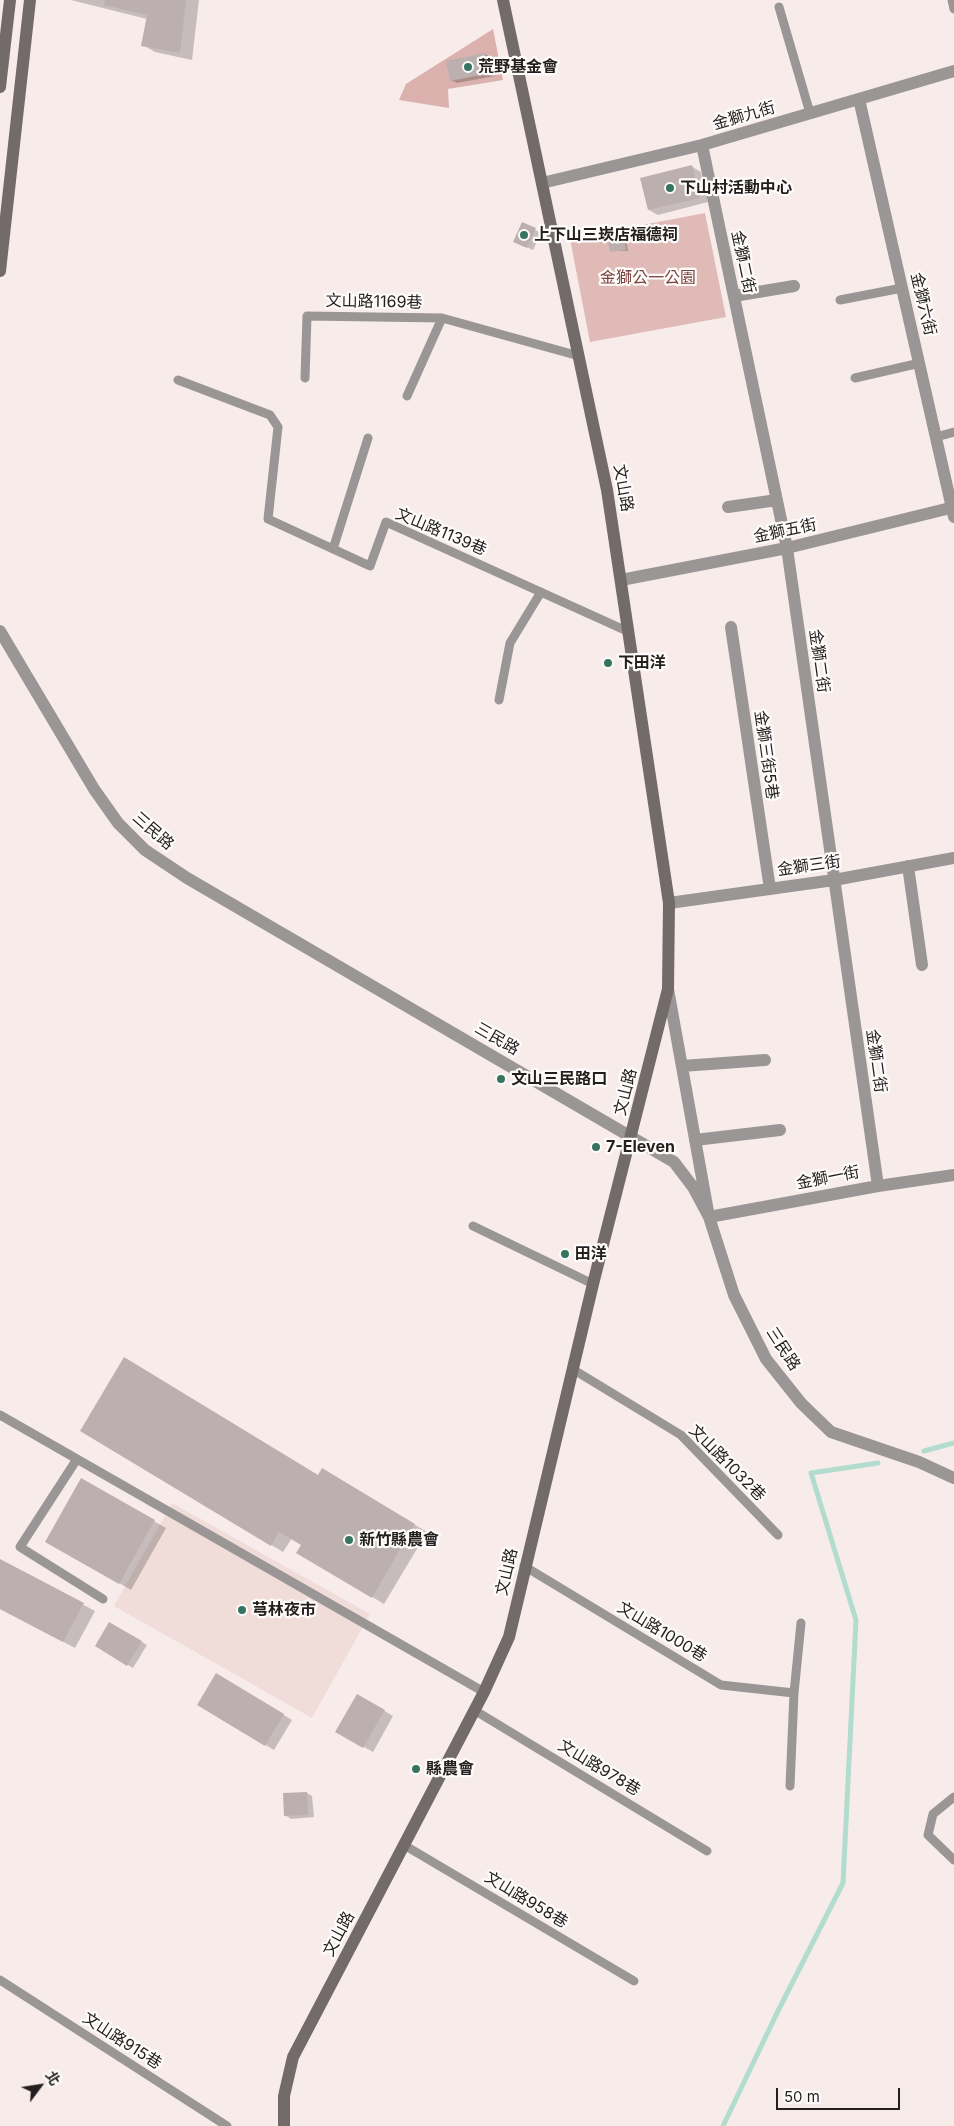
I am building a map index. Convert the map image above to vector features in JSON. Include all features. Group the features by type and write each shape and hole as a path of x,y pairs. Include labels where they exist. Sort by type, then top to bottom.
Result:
{"main road":[{"path":"0,87 10,0"},
{"path":"0,271 30,0"},
{"name":"文山路","path":"284,2126 284,2096 294,2057 484,1692 509,1637 524,1566 574,1370 593,1284 632,1137 668,989 669,903 607,490 503,0"}],"street":[{"name":"金獅九街","path":"542,183 702,145 954,71"},
{"name":"金獅六街","path":"859,99 953,511"},
{"name":"金獅二街","path":"702,145 787,548 878,1186"},
{"path":"734,296 794,286"},
{"path":"728,507 777,500"},
{"name":"金獅五街","path":"621,580 787,548 953,511"},
{"name":"金獅三街5巷","path":"731,627 770,889"},
{"name":"三民路","path":"0,631 94,789 118,823 145,850 187,878 674,1162 693,1188 709,1218 734,1295 766,1358 801,1403 831,1432 919,1462 954,1478"},
{"name":"金獅三街","path":"669,903 834,880 954,858"},
{"path":"908,866 922,965"},
{"name":"文山路","path":"668,989 709,1218"},
{"path":"682,1066 764,1060"},
{"path":"695,1140 780,1130"},
{"name":"金獅一街","path":"709,1218 878,1186 954,1175"}],"lane":[{"path":"952,0 954,9"},
{"path":"778,7 810,113"},
{"path":"840,300 902,288"},
{"name":"文山路1169巷","path":"305,378 307,316 442,318 579,356"},
{"name":"文山路1169巷","path":"407,396 442,318"},
{"path":"855,378 920,363"},
{"name":"文山路1139巷","path":"178,380 270,415 278,427 268,519 370,566 386,522 629,632"},
{"path":"936,437 954,432"},
{"path":"334,549 368,438"},
{"path":"499,700 510,643 541,592"},
{"path":"474,1226 593,1284"},
{"name":"文山路1032巷","path":"574,1370 681,1435 778,1535"},
{"path":"0,1415 484,1692"},
{"path":"77,1459 20,1547 103,1598"},
{"name":"文山路1000巷","path":"524,1566 721,1685 794,1693"},
{"path":"790,1786 794,1693 801,1623"},
{"name":"文山路978巷","path":"474,1710 708,1851"},
{"path":"954,1797 933,1814 928,1834 954,1860"},
{"name":"文山路958巷","path":"404,1845 634,1981"},
{"name":"文山路915巷","path":"0,1980 228,2126"}],"shaded area":[{"path":"493,29 503,80 448,89 449,108 399,100 406,84"},
{"name":"芎林夜市","path":"172,1503 370,1614 312,1718 114,1606"}],"green space":[{"name":"金獅公一公園","path":"705,213 726,317 590,342 570,239"}],"building":[{"path":"105,0 186,0 180,53 141,46 147,15 104,5"},
{"name":"荒野基金會","path":"485,53 490,73 450,81 446,61"},
{"name":"下山村活動中心","path":"692,165 700,198 648,210 640,178"},
{"name":"上下山三崁店福德祠","path":"522,222 536,228 527,248 513,242"},
{"path":"623,234 626,250 610,252 607,236"},
{"path":"124,1357 318,1475 322,1468 415,1524 372,1598 296,1553 301,1545 279,1532 271,1546 80,1431"},
{"path":"81,1478 155,1520 119,1584 45,1542"},
{"path":"0,1559 84,1603 63,1642 0,1609"},
{"path":"109,1622 142,1641 127,1666 95,1646"},
{"path":"216,1673 284,1714 265,1746 197,1705"},
{"path":"357,1694 385,1710 363,1748 335,1732"},
{"path":"307,1792 308,1815 284,1816 283,1793"}],"waterway":[{"path":"924,1451 954,1443"},
{"path":"723,2126 777,2013 843,1883 856,1620 811,1473 878,1463"}],"place":[{"name":"荒野基金會","path":"468,67"},
{"name":"下山村活動中心","path":"670,188"},
{"name":"上下山三崁店福德祠","path":"524,235"},
{"name":"下田洋","path":"608,663"},
{"name":"文山三民路口","path":"501,1079"},
{"name":"7-Eleven","path":"596,1147"},
{"name":"田洋","path":"565,1254"},
{"name":"新竹縣農會","path":"349,1540"},
{"name":"芎林夜市","path":"242,1610"},
{"name":"縣農會","path":"416,1769"}]}
